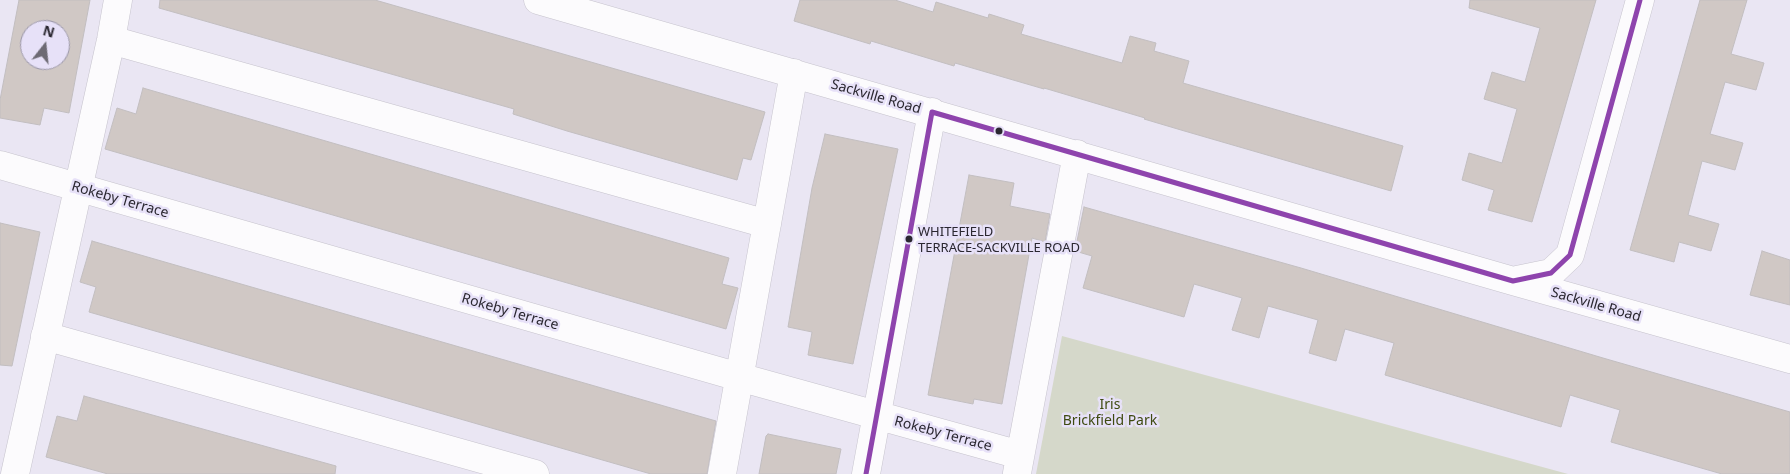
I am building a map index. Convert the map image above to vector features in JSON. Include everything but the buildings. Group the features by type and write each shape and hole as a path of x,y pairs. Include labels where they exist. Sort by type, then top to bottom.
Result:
{"street":[{"path":"15,474 111,40 118,0"},
{"name":"Sackville Road","path":"538,0 1790,359"},
{"path":"1513,281 1551,273 1570,255 1640,0"},
{"path":"111,40 767,224"},
{"path":"722,474 794,73"},
{"path":"866,474 932,112"},
{"path":"1018,465 1077,154"},
{"name":"Rokeby Terrace","path":"0,165 876,416 1018,465"},
{"path":"45,336 535,474"}],"green space":[{"name":"Iris Brickfield Park","path":"1062,336 1568,474 1036,474"}],"transit line":[{"path":"932,112 1513,281 1551,273 1570,255 1640,0"},
{"path":"866,474 932,112"}],"place":[{"name":"WHITEFIELD TERRACE-SACKVILLE ROAD","path":"909,239"}]}
